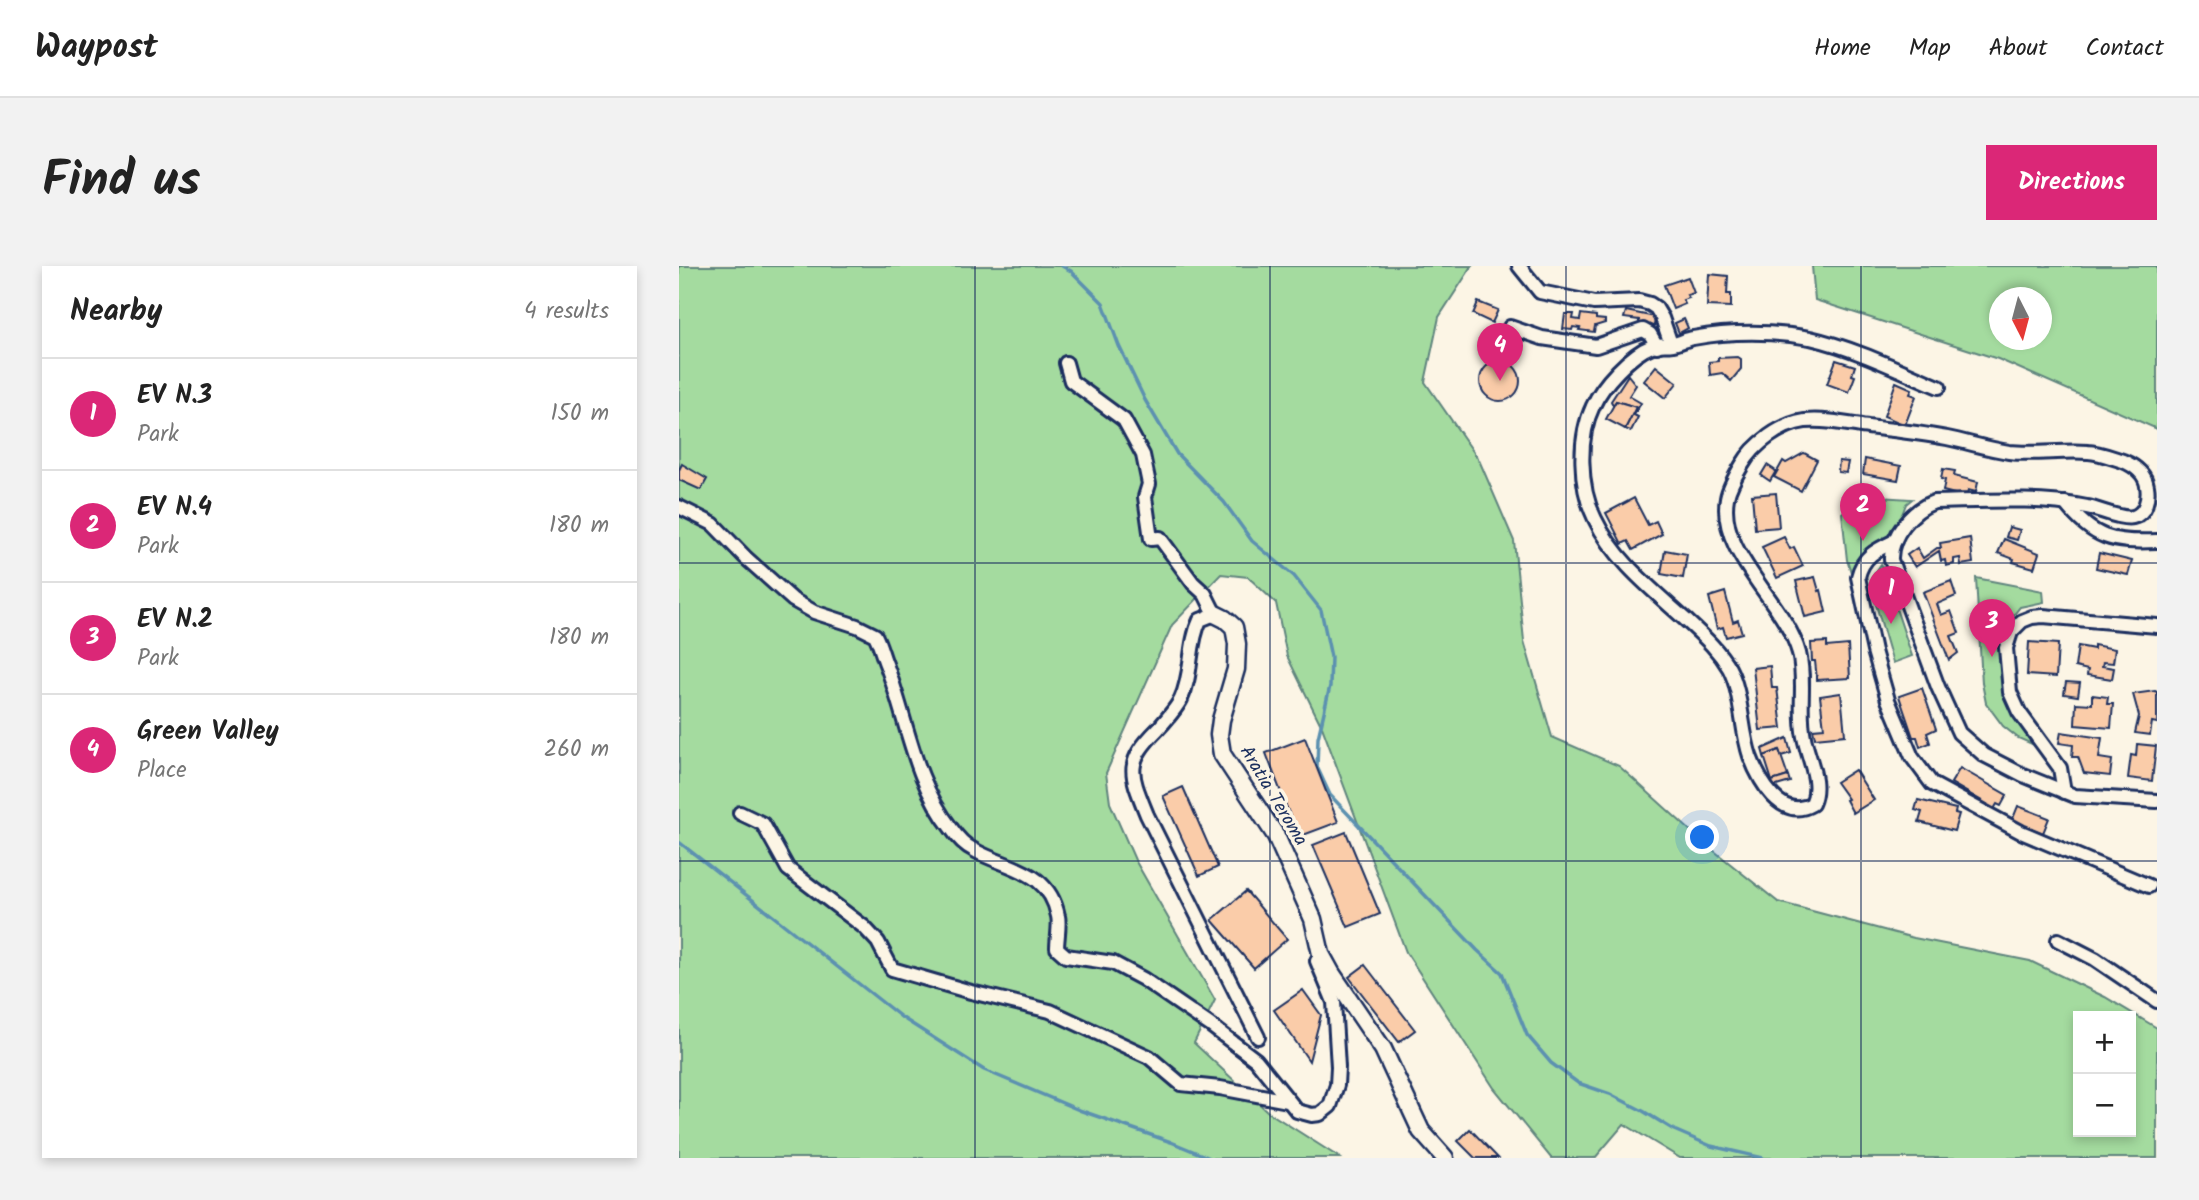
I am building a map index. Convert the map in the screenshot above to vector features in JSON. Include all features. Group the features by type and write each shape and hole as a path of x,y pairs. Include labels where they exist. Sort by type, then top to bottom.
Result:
{"main road":[{"name":"Aratia Teroma","path":"1215,614 1234,627 1237,645 1236,669 1221,720 1219,735 1222,754 1276,836 1313,919 1321,954 1345,995 1383,1049 1421,1131 1445,1158"}],"street":[{"path":"1519,266 1540,292 1594,303 1639,301 1650,304 1657,308 1662,318 1664,345"},
{"path":"1510,327 1542,338 1597,346 1643,330 1664,345"},
{"path":"1939,387 1856,352 1807,337 1721,335 1652,346 1624,365 1607,383 1586,422 1582,466 1595,519 1626,565 1711,644 1727,666 1735,688 1749,754 1771,794 1786,807 1795,808 1812,804 1815,794 1814,772 1803,735 1799,652 1784,622 1731,542 1726,520 1728,493 1743,463 1755,448 1777,431 1795,424 1828,421 1947,438 2008,452 2090,452 2134,466 2144,475 2147,488 2147,502 2135,517 2065,503 1934,502 1921,508 1901,530 1891,555 1892,565 1938,687 1959,733 1984,755 2064,792 2080,797 2157,802"},
{"name":"Aratia Teroma","path":"1066,363 1071,381 1124,420 1143,455 1149,484 1145,497 1151,539 1160,538 1193,583 1205,594 1215,614"},
{"path":"2065,503 2075,516 2100,534 2121,542 2157,541"},
{"path":"679,507 713,524 793,600 814,612 875,635 895,687 920,772 937,808 949,826 971,849 996,862 1032,875 1041,883 1059,917 1057,948 1066,956 1113,963 1143,979 1256,1060 1297,1111 1312,1115 1320,1114 1329,1106 1337,1085 1338,1054 1334,1002 1317,961 1321,954"},
{"path":"1895,541 1870,553 1858,577 1888,701 1912,757 1921,771 1937,788 2021,832 2150,886"},
{"path":"1215,614 1200,620 1195,630 1188,677 1181,699 1136,754 1133,768 1135,786 1147,815 1258,1037"},
{"path":"2064,792 2060,768 2011,697 2006,648 2013,628 2027,618 2043,616 2157,626"},
{"path":"740,813 763,824 788,869 865,926 878,942 892,968 971,992 1050,1011 1149,1058 1181,1084 1220,1088 1288,1101"},
{"path":"2058,940 2095,959 2157,1001"}],"green space":[{"path":"679,266 1472,266 1439,317 1425,382 1479,460 1514,541 1524,641 1552,737 1619,766 1703,842 1778,902 1914,938 2030,961 2128,1011 2073,1011 2073,1137 2136,1137 2136,1015 2157,1028 2157,1158 1680,1158 1624,1124 1595,1158 1551,1158 1494,1088 1406,952 1322,727 1287,656 1276,603 1248,577 1221,574 1172,625 1106,773 1110,803 1135,860 1215,1000 1194,1043 1268,1112 1340,1158 679,1158"},
{"path":"1812,266 2157,266 2157,429 1998,359 1815,300"},
{"path":"1878,497 1912,499 1906,504 1895,533 1868,550 1856,587 1847,560 1842,513 1858,500"},
{"path":"1881,564 1912,656 1893,663 1872,591 1871,579"},
{"path":"1976,578 2043,591 2044,602 2020,607 2001,631 2009,708 2032,744 2018,738 2003,726 1986,703 1982,683"}],"building":[{"path":"1709,274 1728,276 1727,294 1731,294 1731,307 1707,306"},
{"path":"1688,277 1694,293 1687,295 1689,298 1683,300 1685,304 1673,309 1664,285"},
{"path":"1478,302 1498,310 1492,323 1473,314"},
{"path":"1626,311 1655,317 1654,326 1624,318"},
{"path":"1565,314 1574,314 1573,319 1580,320 1581,314 1596,316 1596,319 1605,320 1605,323 1595,326 1594,332 1573,327 1572,330 1563,329"},
{"path":"1684,319 1688,328 1679,333 1675,323"},
{"path":"1718,358 1741,359 1741,369 1731,381 1722,373 1710,375 1709,362 1718,361"},
{"path":"1836,360 1855,366 1852,375 1855,376 1849,392 1827,384"},
{"path":"1500,361 1514,367 1520,381 1514,395 1500,401 1486,395 1480,381 1486,367"},
{"path":"1656,366 1677,383 1665,398 1644,381"},
{"path":"1628,375 1636,385 1629,396 1641,403 1634,415 1638,417 1631,431 1625,429 1636,407 1616,401 1613,405 1611,401"},
{"path":"1896,382 1912,389 1910,394 1916,396 1905,425 1884,416"},
{"path":"1616,401 1636,407 1625,429 1606,419"},
{"path":"1804,453 1817,460 1801,491 1774,477 1783,461 1786,463"},
{"path":"1865,459 1901,466 1898,480 1863,474"},
{"path":"1839,461 1848,462 1846,473 1838,472"},
{"path":"682,464 707,479 701,490 679,480"},
{"path":"1767,465 1776,471 1770,481 1761,475"},
{"path":"1943,469 1955,471 1954,476 1978,482 1976,492 1968,490 1967,497 1943,491"},
{"path":"1776,493 1779,527 1755,529 1752,495"},
{"path":"1634,498 1648,525 1656,521 1662,534 1633,550 1628,541 1622,544 1606,513"},
{"path":"2009,527 2020,530 2017,540 2006,537"},
{"path":"1784,537 1790,549 1794,547 1803,566 1777,578 1762,547"},
{"path":"1970,538 1973,563 1961,565 1960,558 1954,559 1954,564 1946,566 1945,560 1941,561 1939,551 1915,567 1907,555 1917,548 1923,558 1941,548 1940,543"},
{"path":"2004,539 2039,553 2034,568 2013,562 2014,559 1998,553"},
{"path":"1665,550 1687,554 1683,578 1661,574"},
{"path":"2099,553 2132,561 2128,575 2096,568"},
{"path":"1815,577 1826,612 1805,617 1796,581"},
{"path":"1951,581 1956,596 1937,604 1941,615 1951,611 1959,633 1951,636 1958,653 1949,660 1923,592"},
{"path":"1725,592 1733,622 1738,620 1742,633 1726,637 1723,627 1717,629 1709,597"},
{"path":"1827,642 1827,647 1848,645 1850,678 1817,680 1811,643"},
{"path":"2029,642 2058,644 2056,677 2027,675"},
{"path":"2094,645 2115,649 2113,663 2103,662 2102,666 2114,668 2112,679 2087,675 2088,670 2075,667 2078,646 2094,649"},
{"path":"1770,666 1772,688 1777,688 1782,728 1760,730 1753,668"},
{"path":"2066,682 2080,683 2078,696 2064,694"},
{"path":"1922,688 1936,729 1927,733 1930,743 1920,747 1917,737 1913,737 1899,696"},
{"path":"2155,691 2157,723 2152,722 2150,735 2135,733 2139,716 2133,694"},
{"path":"1841,693 1845,735 1815,738 1813,729 1824,728 1820,696"},
{"path":"2092,695 2108,697 2107,704 2113,704 2111,728 2075,725 2076,703 2092,704"},
{"path":"2061,732 2102,738 2099,758 2112,760 2110,776 2084,773 2078,757 2072,757 2073,745 2059,743"},
{"path":"1305,738 1338,822 1298,837 1266,753"},
{"path":"1787,738 1791,753 1781,756 1779,750 1764,756 1762,749"},
{"path":"2137,744 2156,746 2152,781 2128,778 2131,755 2136,756"},
{"path":"1779,750 1788,776 1772,781 1764,756"},
{"path":"1960,768 2007,795 2001,806 1997,804 1993,811 1985,806 1987,804 1951,783"},
{"path":"1855,770 1874,800 1853,813 1846,800 1848,799 1836,782"},
{"path":"1788,776 1790,782 1773,787 1772,781"},
{"path":"1183,787 1218,867 1199,876 1163,796"},
{"path":"1918,800 1956,809 1955,813 1959,814 1954,831 1919,822 1922,812 1915,810"},
{"path":"2018,806 2049,818 2043,833 2012,821"},
{"path":"1346,832 1380,914 1348,927 1313,845"},
{"path":"1246,891 1287,939 1254,968 1212,920"},
{"path":"1365,965 1415,1030 1399,1042 1349,977"},
{"path":"1303,990 1321,1015 1309,1061 1274,1010"},
{"path":"1470,1129 1498,1158 1475,1158 1458,1141"}],"waterway":[{"path":"1062,266 1071,271 1103,303 1119,346 1145,400 1177,454 1224,502 1252,541 1294,576 1321,610 1331,657 1330,686 1318,738 1317,767 1330,795 1502,973 1527,1035 1551,1063 1578,1083 1610,1094 1674,1130 1711,1146 1763,1158"},
{"path":"679,842 901,1017 984,1070 1079,1110 1210,1158"}],"place":[{"name":"Green Valley","path":"1500,381"},
{"name":"EV N.4","path":"1863,541"},
{"name":"EV N.3","path":"1891,624"},
{"name":"EV N.2","path":"1992,657"}]}
